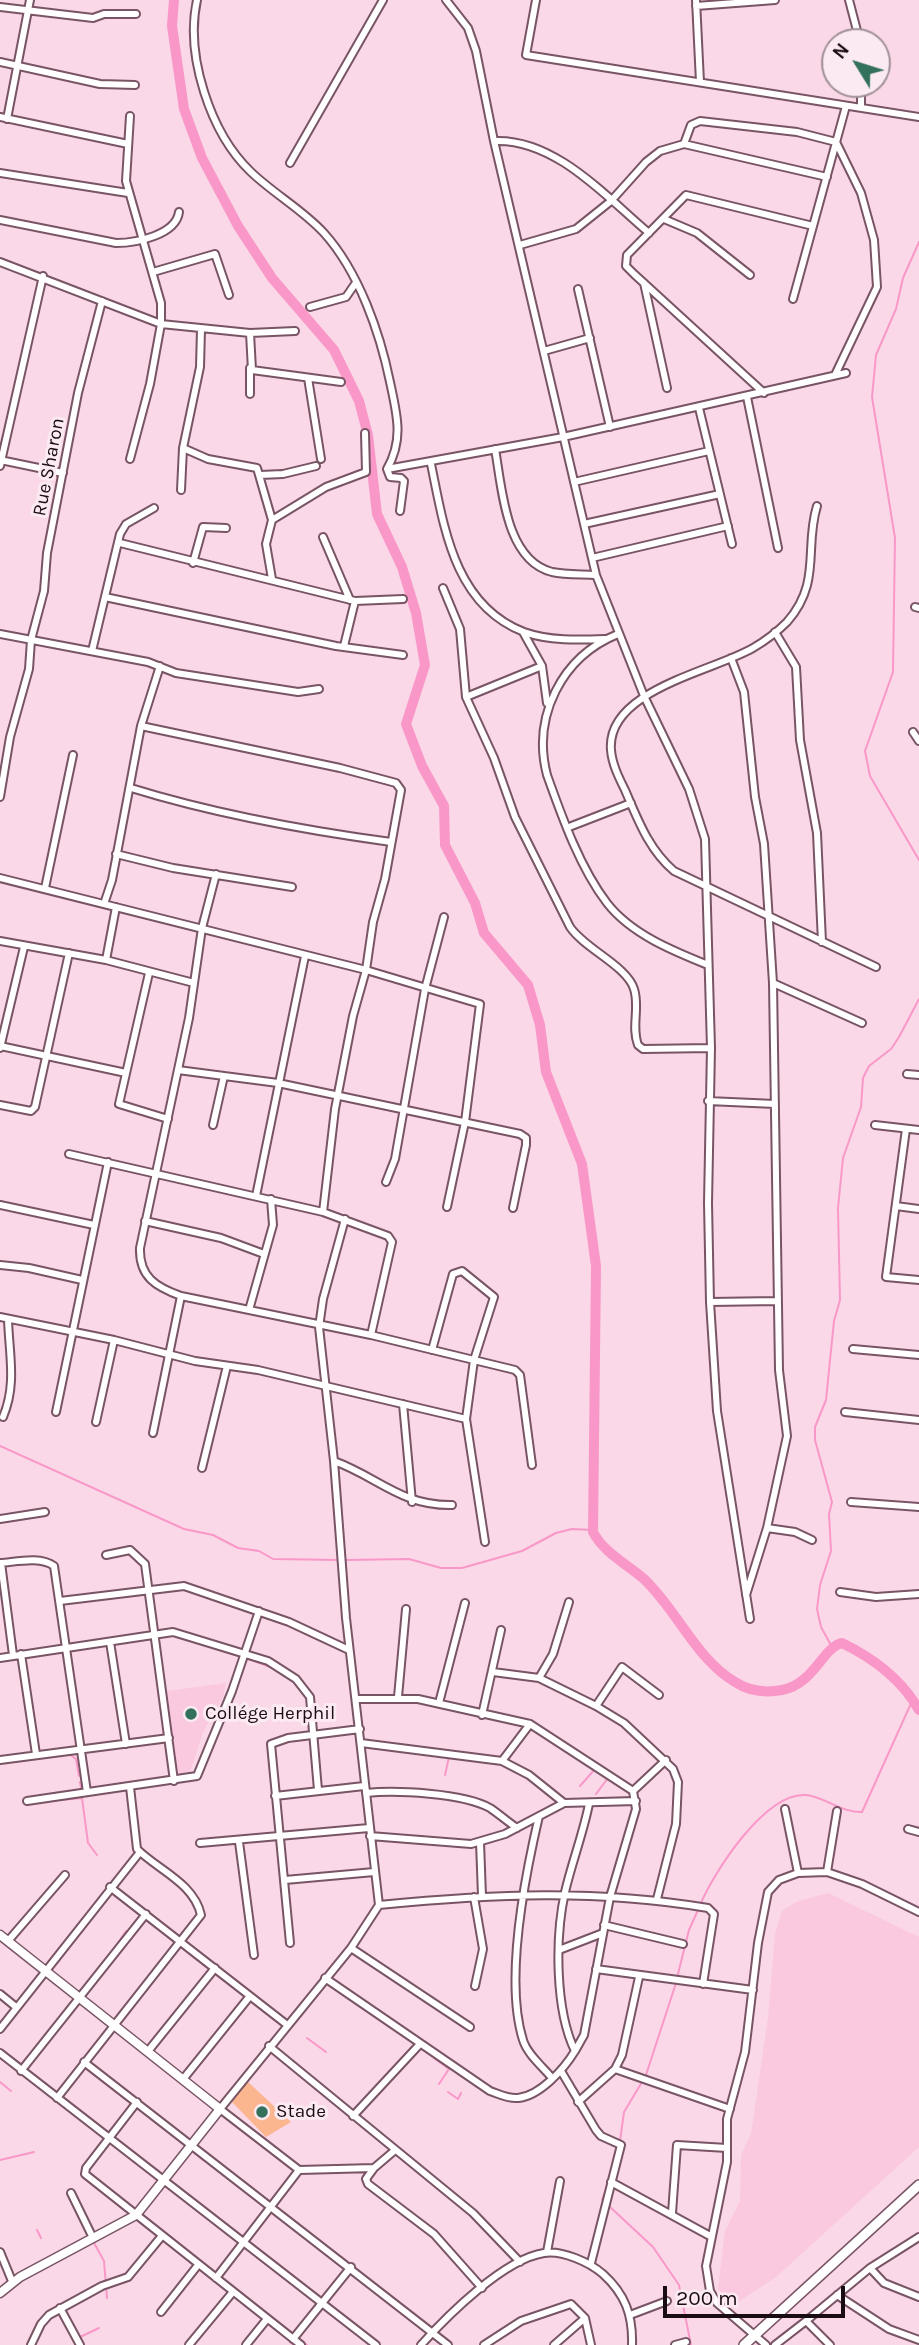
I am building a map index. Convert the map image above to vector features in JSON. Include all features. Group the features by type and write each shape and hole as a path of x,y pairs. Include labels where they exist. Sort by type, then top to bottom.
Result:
{"highway":[{"path":"744,2345 919,2185"}],"main road":[{"path":"0,1935 113,2025 149,2050 220,2109 136,2216 12,2281 0,2293"}],"street":[{"path":"30,0 4,118 128,144"},
{"path":"197,0 194,40 201,76 211,109 226,138 249,170 324,233 355,284 382,343 397,416 399,443 387,469 390,477 404,481 400,511"},
{"path":"290,163 383,0"},
{"path":"446,0 468,28 476,51 494,141 596,575 644,696 698,814 705,839 711,1048 708,1101 710,1302 717,1411 750,1619"},
{"path":"536,0 526,55 919,117"},
{"path":"700,82 696,3 775,0"},
{"path":"849,0 856,28"},
{"path":"0,7 93,18 136,14"},
{"path":"0,62 100,84 135,85"},
{"path":"861,98 861,108"},
{"path":"793,299 846,106"},
{"path":"130,116 128,192 161,303 161,324 130,459"},
{"path":"684,144 691,125 701,121 786,131 836,142"},
{"path":"494,141 544,152 572,169 649,233"},
{"path":"835,375 877,287 874,240 861,193 836,142"},
{"path":"520,245 576,229 611,201 646,162 660,151 684,144 827,177"},
{"path":"0,173 128,192"},
{"path":"764,393 626,266 626,261 686,195 813,226"},
{"path":"0,219 116,243 141,241 174,223 179,212"},
{"path":"664,219 697,233 750,275"},
{"path":"153,272 215,254 229,295"},
{"path":"0,262 43,276 161,324 250,333 295,331"},
{"path":"43,276 0,462 62,473"},
{"path":"644,283 667,387"},
{"path":"310,307 346,297 355,284"},
{"path":"578,289 610,427"},
{"name":"Rue Sharon","path":"0,797 10,737 29,669 31,640 44,591 62,473 78,393 102,302"},
{"path":"181,490 183,448 200,367 201,329"},
{"path":"250,333 250,394"},
{"path":"544,351 590,338"},
{"path":"250,368 341,382"},
{"path":"387,469 431,464 563,437 846,373"},
{"path":"308,378 321,459"},
{"path":"747,397 778,548"},
{"path":"699,408 732,544"},
{"path":"272,520 326,486 366,472 365,433"},
{"path":"183,448 208,459 257,468 272,520 267,544 272,579"},
{"path":"495,449 509,521 526,554 537,565 551,572 596,575"},
{"path":"574,482 709,451"},
{"path":"431,464 446,540 466,583 494,613 523,632 550,638 605,639"},
{"path":"260,475 283,474 316,466"},
{"path":"584,524 720,494"},
{"path":"817,506 809,583 795,610 775,632 752,649 644,696 617,724 611,750 643,830 664,862 674,871 876,967"},
{"path":"92,651 110,567 126,524 154,508"},
{"path":"592,558 728,526"},
{"path":"193,563 203,527 226,528"},
{"path":"323,537 352,600 344,646"},
{"path":"120,543 352,600 403,599"},
{"path":"443,588 460,629 466,697 494,758 515,817 570,928 577,937 625,975 632,985 638,1045 643,1049 711,1048"},
{"path":"105,597 403,656"},
{"path":"523,632 542,666 547,704 542,728 542,757 592,879 608,905 653,940 708,965"},
{"path":"775,632 796,667 800,740 817,833 822,943"},
{"path":"0,634 160,666 176,673 298,692 319,689"},
{"path":"547,704 569,672 605,639 618,634"},
{"path":"731,658 744,692 755,797 765,844 773,983 777,1301 787,1436 767,1528 745,1597"},
{"path":"104,904 131,788 141,726 160,666"},
{"path":"466,697 542,666"},
{"path":"141,726 340,768 396,783 401,795 366,970 353,1016 338,1097 323,1212"},
{"path":"913,732 919,741"},
{"path":"45,888 74,755"},
{"path":"131,788 168,799 320,833 391,842"},
{"path":"569,827 631,803"},
{"path":"116,854 173,868 292,887"},
{"path":"216,874 202,928 178,1070 145,1221 139,1262 148,1279 159,1288 181,1296 510,1367 520,1375 531,1465"},
{"path":"0,878 366,970 477,1003 481,1007 465,1122 447,1207"},
{"path":"106,960 116,907"},
{"path":"386,1182 395,1159 425,989 444,917"},
{"path":"0,941 106,960 194,983"},
{"path":"24,947 0,1048 47,1054 126,1073"},
{"path":"0,1105 33,1110 69,953"},
{"path":"256,1196 305,956"},
{"path":"149,973 119,1106 168,1119"},
{"path":"773,983 862,1023"},
{"path":"178,1070 278,1083 520,1135 526,1139 513,1208"},
{"path":"907,1074 919,1075"},
{"path":"214,1125 224,1076"},
{"path":"708,1101 775,1104"},
{"path":"875,1125 919,1130"},
{"path":"906,1129 886,1277 919,1280"},
{"path":"69,1154 323,1212 392,1240 371,1335"},
{"path":"56,1412 108,1163"},
{"path":"249,1310 273,1225 271,1199"},
{"path":"0,1205 94,1225"},
{"path":"896,1206 919,1209"},
{"path":"345,1219 323,1299 319,1327 334,1461 349,1650 379,1905 351,1948 286,2024 220,2109 299,2170 374,2168"},
{"path":"145,1221 221,1238 264,1254"},
{"path":"0,1265 29,1268 82,1280"},
{"path":"432,1350 453,1274 462,1271 494,1297 474,1360 466,1419 485,1542"},
{"path":"153,1433 181,1296"},
{"path":"710,1302 777,1301"},
{"path":"3,1417 12,1391 4,1318 170,1352 195,1361 466,1419"},
{"path":"96,1422 114,1340"},
{"path":"853,1349 919,1356"},
{"path":"202,1468 227,1366"},
{"path":"403,1404 412,1502"},
{"path":"845,1412 919,1420"},
{"path":"334,1461 365,1472 384,1488 412,1502 452,1505"},
{"path":"851,1502 919,1507"},
{"path":"0,1519 45,1512"},
{"path":"767,1528 794,1532 812,1540"},
{"path":"106,1555 123,1550 138,1554 145,1564 174,1781"},
{"path":"36,1754 0,1563 51,1563 60,1601 87,1792"},
{"path":"60,1601 184,1586 259,1611 349,1650"},
{"path":"840,1592 876,1597 919,1594"},
{"path":"439,1703 465,1602"},
{"path":"539,1678 553,1654 569,1602"},
{"path":"398,1697 406,1609"},
{"path":"27,1801 193,1778 200,1772 259,1611"},
{"path":"482,1715 501,1630"},
{"path":"0,1658 154,1634 182,1633 245,1653 287,1672 305,1688 310,1697 318,1790"},
{"path":"110,1642 127,1744"},
{"path":"596,1706 622,1667 659,1695"},
{"path":"493,1672 539,1678 581,1702 596,1706 624,1723 666,1760 678,1782 677,1811 657,1899"},
{"path":"325,1979 490,2091 520,2098 531,2093 561,2071 584,2035 610,1897 630,1836 636,1801 633,1791 530,1724 439,1703 398,1697 356,1699"},
{"path":"502,1761 530,1724"},
{"path":"290,1944 285,1880 277,1838 271,1744 313,1734 360,1729"},
{"path":"0,1760 169,1738"},
{"path":"360,1743 502,1761 529,1775 564,1803"},
{"path":"633,1791 666,1760"},
{"path":"57,2098 200,1919 200,1910 179,1882 140,1852 135,1844 130,1787"},
{"path":"275,1796 318,1790 410,1791 478,1804 489,1808 517,1828"},
{"path":"370,1836 461,1845 480,1842 517,1828 564,1803 636,1801"},
{"path":"575,2051 565,2023 559,1950 565,1893 589,1804"},
{"path":"785,1810 798,1873"},
{"path":"827,1872 837,1811"},
{"path":"539,1816 522,1893 517,1974 523,2040 552,2078"},
{"path":"200,1843 239,1842 369,1828"},
{"path":"908,1829 919,1832"},
{"path":"239,1842 254,1955"},
{"path":"480,1842 482,1896"},
{"path":"0,2029 140,1852"},
{"path":"285,1880 374,1872"},
{"path":"766,2345 726,2314 710,2291 706,2266 727,2148 725,2129 742,2070 768,1892 779,1880 798,1873 827,1872 862,1884 919,1912"},
{"path":"8,1941 65,1875"},
{"path":"110,1887 286,2024"},
{"path":"379,1905 522,1893 565,1893 657,1899 714,1911 704,1984"},
{"path":"474,1897 483,1945 475,1986"},
{"path":"21,2071 146,1914"},
{"path":"604,1925 683,1944"},
{"path":"559,1950 603,1933"},
{"path":"351,1948 470,2027"},
{"path":"149,2050 215,1968"},
{"path":"596,1969 639,1977 752,1990"},
{"path":"578,2102 615,2069 631,2025 639,1977"},
{"path":"0,1994 16,2007"},
{"path":"184,2078 250,1996"},
{"path":"353,2116 419,2045"},
{"path":"269,2046 473,2213 520,2262"},
{"path":"0,2054 376,2345"},
{"path":"84,2062 448,2345"},
{"path":"615,2069 730,2109"},
{"path":"561,2071 601,2136 621,2145 591,2263"},
{"path":"137,2102 86,2168 85,2174 161,2237 301,2345"},
{"path":"672,2213 677,2145 727,2148"},
{"path":"394,2151 374,2168 366,2179 368,2184 434,2234 482,2288"},
{"path":"216,2278 299,2170"},
{"path":"547,2252 560,2181"},
{"path":"611,2182 710,2236"},
{"path":"71,2193 93,2238"},
{"path":"32,2345 41,2324 60,2308 102,2286 128,2277 161,2237"},
{"path":"775,2345 870,2269 918,2239"},
{"path":"0,2252 12,2281"},
{"path":"421,2345 453,2309 520,2262 547,2252 591,2263 624,2297 630,2315 632,2345"},
{"path":"161,2312 198,2265"},
{"path":"293,2339 351,2267"},
{"path":"870,2269 884,2283 919,2297"},
{"path":"189,2345 232,2292"},
{"path":"837,2295 889,2329 919,2340"},
{"path":"630,2315 667,2301"},
{"path":"484,2345 509,2327 566,2305 576,2308 585,2318 591,2345"},
{"path":"60,2308 80,2345"},
{"path":"554,2345 585,2318"},
{"path":"246,2345 267,2319"},
{"path":"806,2321 830,2345"},
{"path":"675,2345 686,2342"}],"shaded area":[{"name":"Collége Herphil","path":"226,1683 223,1697 203,1732 189,1776 178,1777 167,1691"},
{"path":"828,1893 919,1937 919,2147 776,2277 732,2306 718,2288 725,2231 740,2201 741,2155 751,2134 768,2018 775,1934 782,1911 796,1902"},
{"name":"Stade","path":"247,2081 291,2122 266,2137 231,2101"}],"waterway":[{"path":"174,0 172,26 184,109 202,158 238,226 272,278 334,350 359,401 368,435 377,514 402,567 416,613 425,665 406,724 422,766 444,806 445,845 475,903 484,933 528,985 540,1025 546,1072 582,1164 596,1266 593,1532 609,1552 656,1591 709,1661 740,1685 764,1691 793,1686 810,1674 829,1651 842,1643 886,1671 904,1689 919,1710"},
{"path":"919,242 903,278 896,309 876,355 872,397 895,538 893,672 865,751 870,776 919,860"},
{"path":"832,1647 821,1627 817,1609 820,1585 831,1551 829,1514 832,1502 815,1440 815,1427 826,1400 834,1321 840,1300 838,1208 843,1158 861,1107 863,1078 869,1066 891,1049 919,999"},
{"path":"0,1446 184,1529 213,1535 238,1548 259,1551 273,1559 339,1560"},
{"path":"345,1560 409,1559 441,1568 462,1568 522,1551 556,1533 572,1529 592,1530"},
{"path":"158,1638 174,1635"},
{"path":"222,1650 240,1656"},
{"path":"354,1657 356,1680"},
{"path":"246,1658 273,1668"},
{"path":"700,1905 729,1855 758,1820 774,1806 790,1798 806,1795 847,1810 862,1812 913,1699"},
{"path":"69,1754 76,1759 79,1776"},
{"path":"20,1761 60,1755"},
{"path":"445,1775 449,1757"},
{"path":"580,1786 595,1769"},
{"path":"596,1794 608,1778"},
{"path":"80,1782 81,1788"},
{"path":"61,1800 82,1798 88,1843 97,1855"},
{"path":"50,1801 58,1800"},
{"path":"677,1978 689,1930 698,1910"},
{"path":"114,1949 126,1931"},
{"path":"645,2078 676,1983"},
{"path":"307,2038 326,2052"},
{"path":"34,2050 37,2045"},
{"path":"22,2063 31,2053"},
{"path":"434,2058 449,2069 439,2084"},
{"path":"0,2082 11,2091"},
{"path":"620,2141 624,2112 642,2082"},
{"path":"448,2092 458,2099 461,2093"},
{"path":"191,2150 203,2160"},
{"path":"0,2160 34,2152"},
{"path":"605,2203 602,2200 607,2187"},
{"path":"609,2206 653,2247 679,2285 691,2345"},
{"path":"37,2230 41,2238"},
{"path":"94,2243 104,2261 107,2298"},
{"path":"273,2318 307,2345"},
{"path":"66,2326 76,2345"},
{"path":"80,2337 99,2328"},
{"path":"290,2342 294,2345"}],"place":[{"name":"Collége Herphil","path":"191,1714"},
{"name":"Stade","path":"262,2112"}]}
